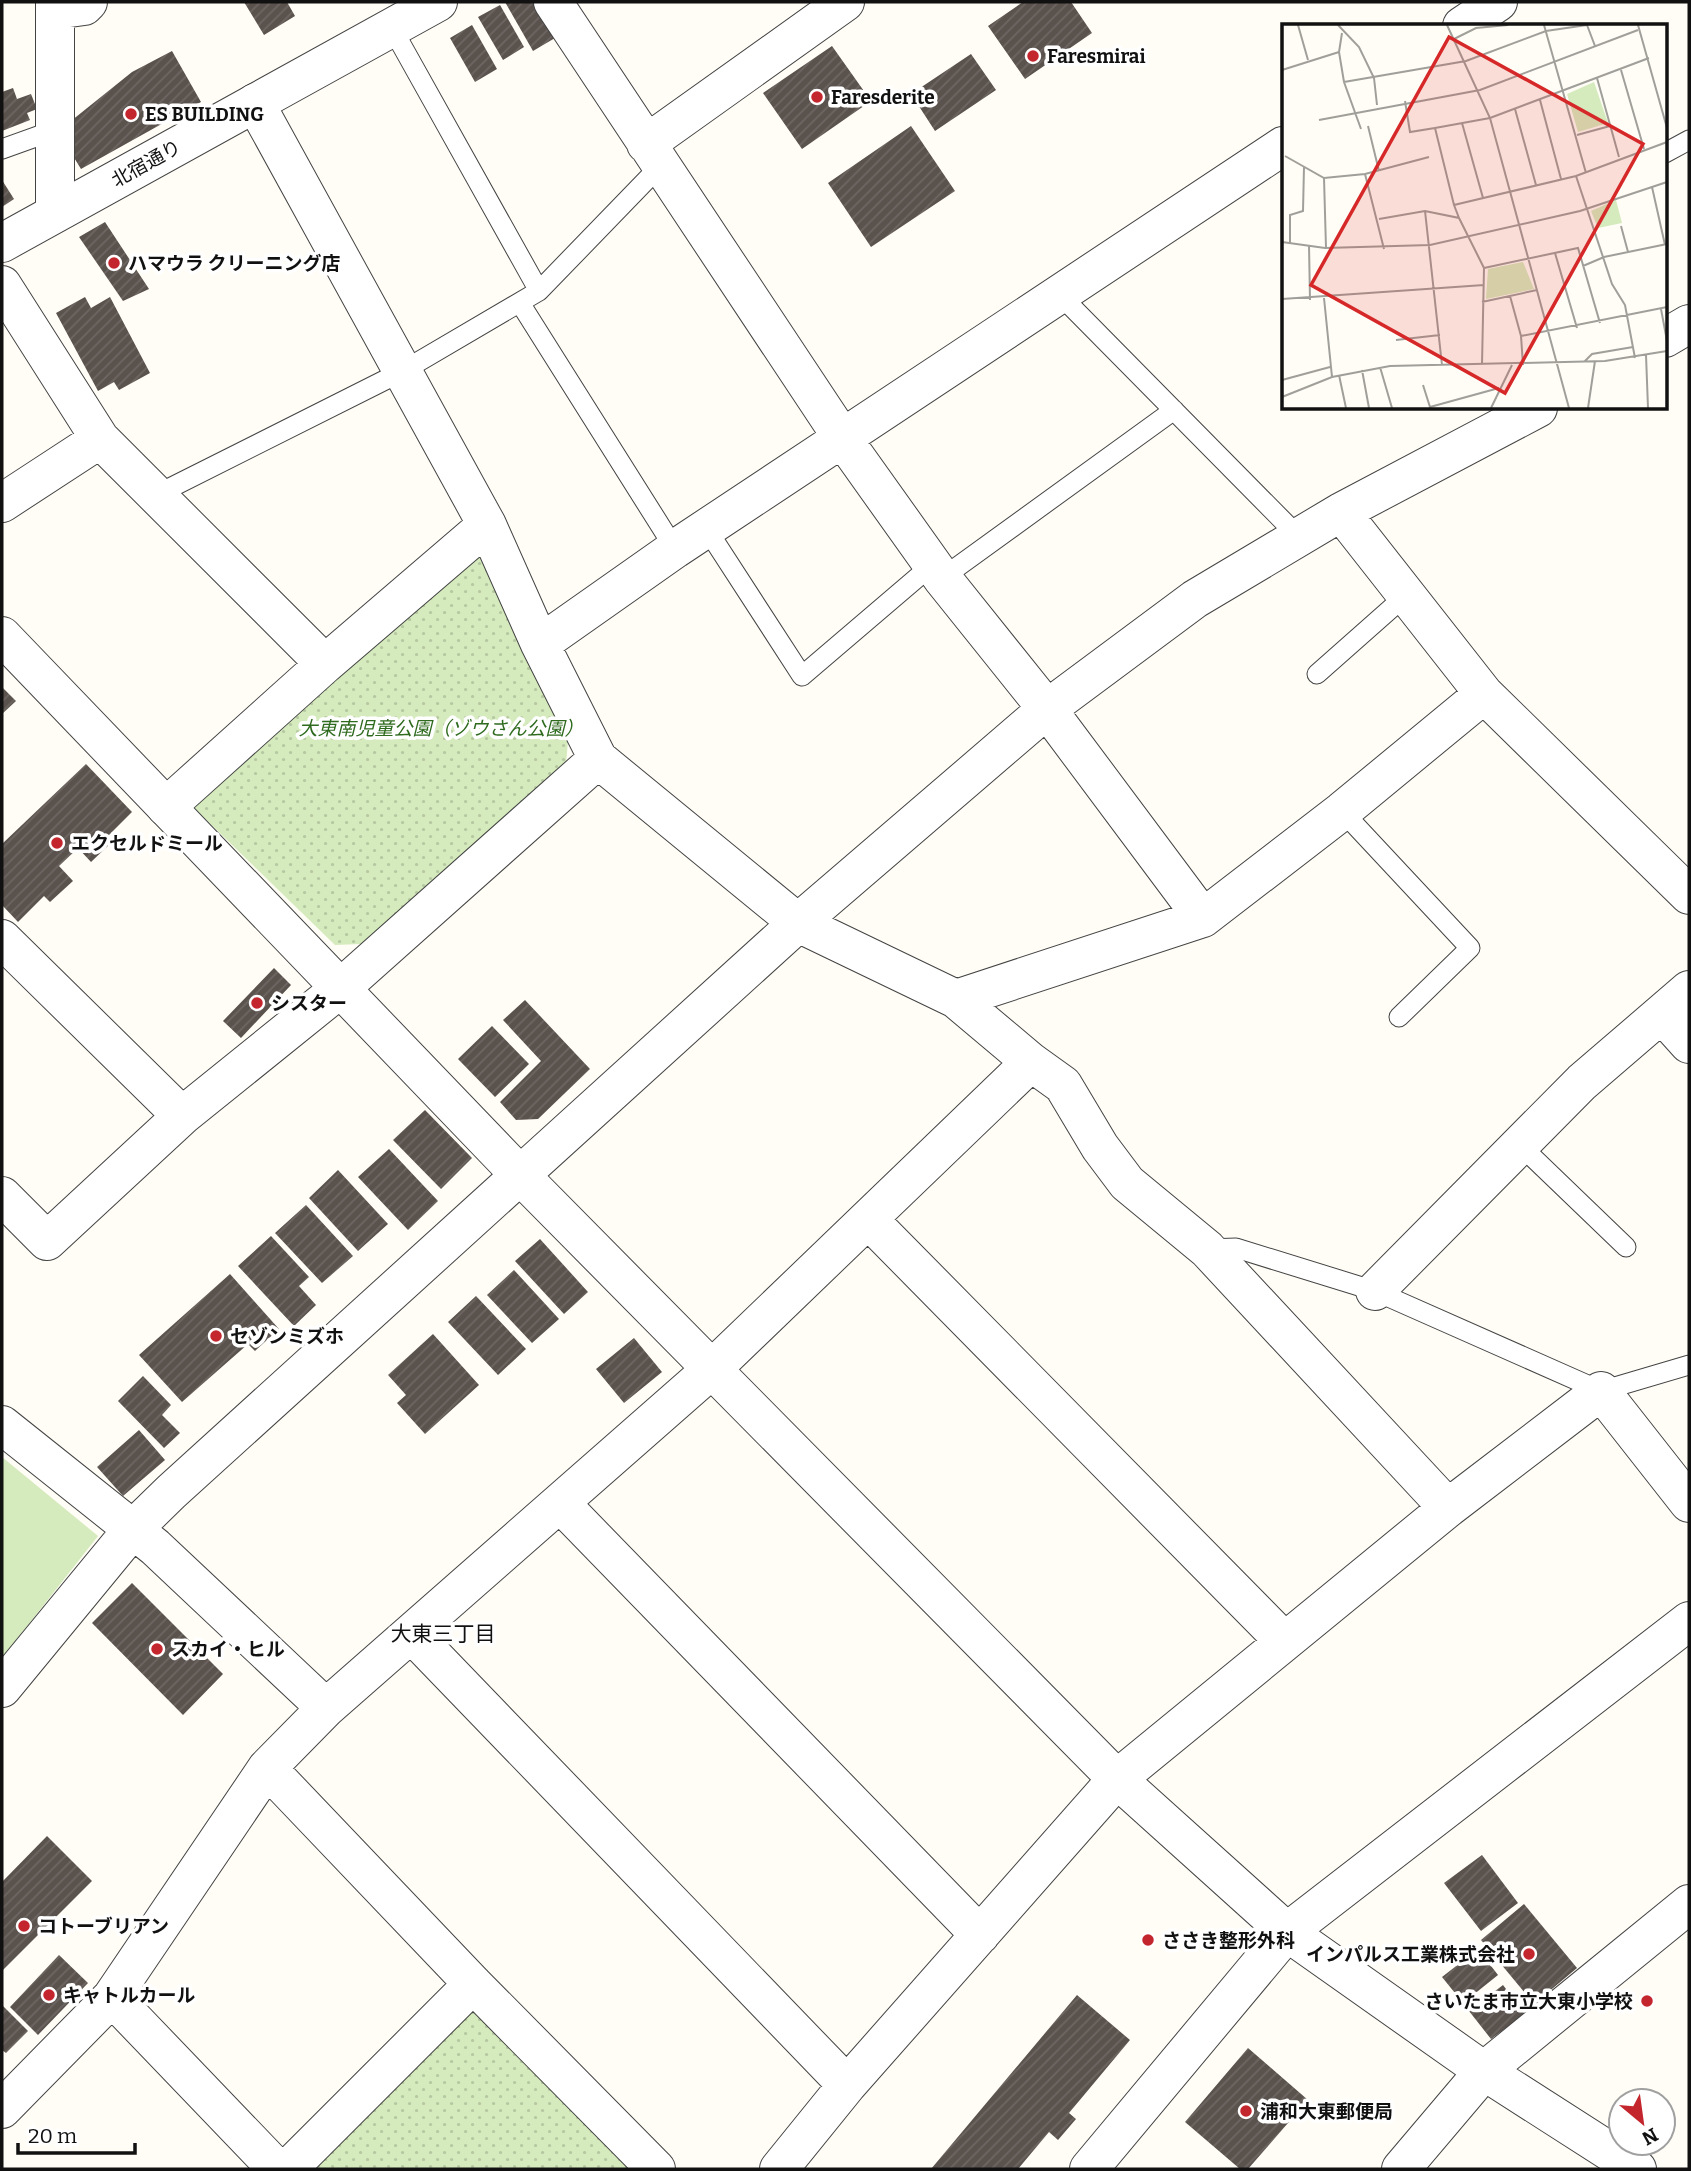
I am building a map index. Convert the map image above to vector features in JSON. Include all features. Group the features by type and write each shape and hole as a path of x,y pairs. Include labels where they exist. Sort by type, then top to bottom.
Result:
{"street":[{"name":"北宿通り","path":"2,243 438,2"},
{"path":"553,2 843,439 937,571 1047,709 1203,918"},
{"path":"653,155 845,2"},
{"path":"1465,24 1498,2"},
{"path":"55,213 55,130 66,5"},
{"path":"255,103 487,525 540,644 598,759 798,923 956,999 1031,1062 1063,1085 1100,1146 1127,1183 1207,1249 1448,1508"},
{"path":"540,644 706,528 1061,296 1282,147"},
{"path":"2,285 100,439 154,496 325,664"},
{"path":"1666,337 1689,324"},
{"path":"2,1688 132,1531 519,1174 798,923 1047,709 1195,599 1340,512 1523,411"},
{"path":"2,503 100,439"},
{"path":"1340,512 1404,597 1484,694 1689,895"},
{"path":"166,807 325,664 487,525"},
{"path":"2,636 519,1174 1117,1779 1287,1932 1484,2071 1637,2169"},
{"path":"956,999 1203,918 1342,811 1484,694"},
{"path":"2,1196 47,1241 182,1116 342,987 598,759"},
{"path":"2,939 182,1116"},
{"path":"1375,1291 1581,1082 1676,1002 1689,1044"},
{"path":"2,2109 112,1997 267,1768 326,1708 712,1369 1031,1062"},
{"path":"868,1219 1284,1641"},
{"path":"779,2169 847,2085 1117,1779 1448,1508 1601,1391 1689,1503"},
{"path":"2,1425 132,1531 155,1546 326,1708"},
{"path":"561,1504 980,1935"},
{"path":"1089,2169 1287,1932 1689,1621"},
{"path":"412,1634 847,2085"},
{"path":"267,1768 473,1984 656,2169"},
{"path":"1401,2169 1484,2071 1689,1904"},
{"path":"288,2169 473,1984"},
{"path":"112,1997 277,2169"}],"lane":[{"path":"392,28 539,290"},
{"path":"2,149 55,130"},
{"path":"1666,152 1689,140"},
{"path":"154,496 401,372 520,303 539,290 653,155"},
{"path":"1061,296 1299,537"},
{"path":"520,303 675,549"},
{"path":"706,528 802,676 937,571 1174,411"},
{"path":"1317,674 1404,597"},
{"path":"1342,811 1470,948 1399,1017"},
{"path":"1519,1144 1626,1247"},
{"path":"1207,1249 1236,1248 1375,1291 1601,1391 1689,1365"}],"green space":[{"name":"大東南児童公園（ゾウさん公園）","path":"469,556 491,556 568,740 566,765 361,944 335,945 190,804"},
{"path":"2,1457 98,1536 2,1658"},
{"path":"477,2012 633,2169 312,2169 458,2013"}],"building":[{"path":"244,2 287,2 295,16 264,35"},
{"path":"505,2 535,2 555,38 533,51"},
{"name":"Faresmirai","path":"1023,2 1071,2 1092,33 1025,79 988,26"},
{"path":"500,5 524,47 503,60 478,17"},
{"path":"472,25 497,69 475,82 450,38"},
{"name":"Faresderite","path":"832,46 871,101 802,149 763,93"},
{"name":"ES BUILDING","path":"172,51 201,102 81,169 65,143 66,125 132,72"},
{"path":"971,54 996,90 935,131 911,94"},
{"path":"13,88 17,99 31,94 37,109 27,113 30,120 2,131 2,92"},
{"path":"911,126 955,191 871,247 828,183"},
{"path":"2,180 14,199 2,207"},
{"name":"ハマウラ クリーニング店","path":"105,222 149,289 123,301 79,237"},
{"path":"85,297 91,308 110,297 150,373 119,390 114,382 98,391 56,313"},
{"path":"2,687 16,701 2,714"},
{"name":"エクセルドミール","path":"86,764 132,812 107,837 112,842 91,862 78,848 59,866 73,881 50,902 44,896 18,922 2,905 2,844"},
{"name":"シスター","path":"274,968 291,985 241,1038 223,1021"},
{"path":"525,1000 590,1069 538,1119 516,1120 500,1102 541,1061 503,1020"},
{"path":"492,1026 529,1064 495,1097 458,1059"},
{"path":"425,1110 472,1158 441,1189 393,1140"},
{"path":"389,1149 438,1201 408,1230 358,1177"},
{"path":"338,1170 388,1224 358,1251 309,1198"},
{"path":"306,1205 353,1256 322,1283 275,1233"},
{"path":"271,1236 309,1277 299,1286 316,1305 294,1326 238,1266"},
{"path":"540,1239 588,1292 564,1314 515,1261"},
{"path":"514,1270 559,1319 532,1343 487,1295"},
{"name":"セゾンミズホ","path":"230,1274 279,1329 255,1351 248,1344 182,1402 139,1355"},
{"path":"476,1296 526,1349 498,1375 448,1322"},
{"path":"433,1334 479,1385 425,1434 397,1403 406,1395 388,1375"},
{"path":"634,1338 662,1372 624,1403 596,1369"},
{"path":"143,1376 171,1405 162,1415 180,1433 164,1448 118,1401"},
{"path":"139,1430 165,1460 123,1496 97,1467"},
{"name":"スカイ・ヒル","path":"132,1583 223,1674 183,1715 92,1623"},
{"name":"コトーブリアン","path":"47,1836 92,1881 2,1971 2,1882"},
{"path":"1482,1855 1518,1903 1481,1931 1444,1883"},
{"name":"インパルス工業株式会社","path":"1524,1904 1577,1968 1534,2004 1481,1940"},
{"path":"1478,1949 1498,1975 1463,2003 1442,1977"},
{"name":"キャトルカール","path":"59,1955 88,1983 38,2035 10,2007"},
{"path":"1503,1985 1525,2014 1491,2039 1469,2011"},
{"path":"1077,1995 1130,2040 1069,2113 1076,2119 1058,2140 1049,2132 1018,2169 931,2169"},
{"path":"2,2005 28,2031 6,2053 2,2050"},
{"path":"1248,2048 1308,2100 1248,2169 1240,2169 1185,2122"}],"place":[{"name":"Faresmirai","path":"1033,56"},
{"name":"Faresderite","path":"817,97"},
{"name":"ES BUILDING","path":"131,114"},
{"name":"ハマウラ クリーニング店","path":"114,263"},
{"name":"エクセルドミール","path":"57,843"},
{"name":"シスター","path":"257,1003"},
{"name":"セゾンミズホ","path":"216,1336"},
{"name":"スカイ・ヒル","path":"157,1649"},
{"name":"コトーブリアン","path":"24,1926"},
{"name":"ささき整形外科","path":"1148,1940"},
{"name":"インパルス工業株式会社","path":"1529,1954"},
{"name":"キャトルカール","path":"49,1995"},
{"name":"さいたま市立大東小学校","path":"1647,2001"},
{"name":"浦和大東郵便局","path":"1246,2111"}],"district":[{"name":"大東三丁目","path":"443,1634"}]}
